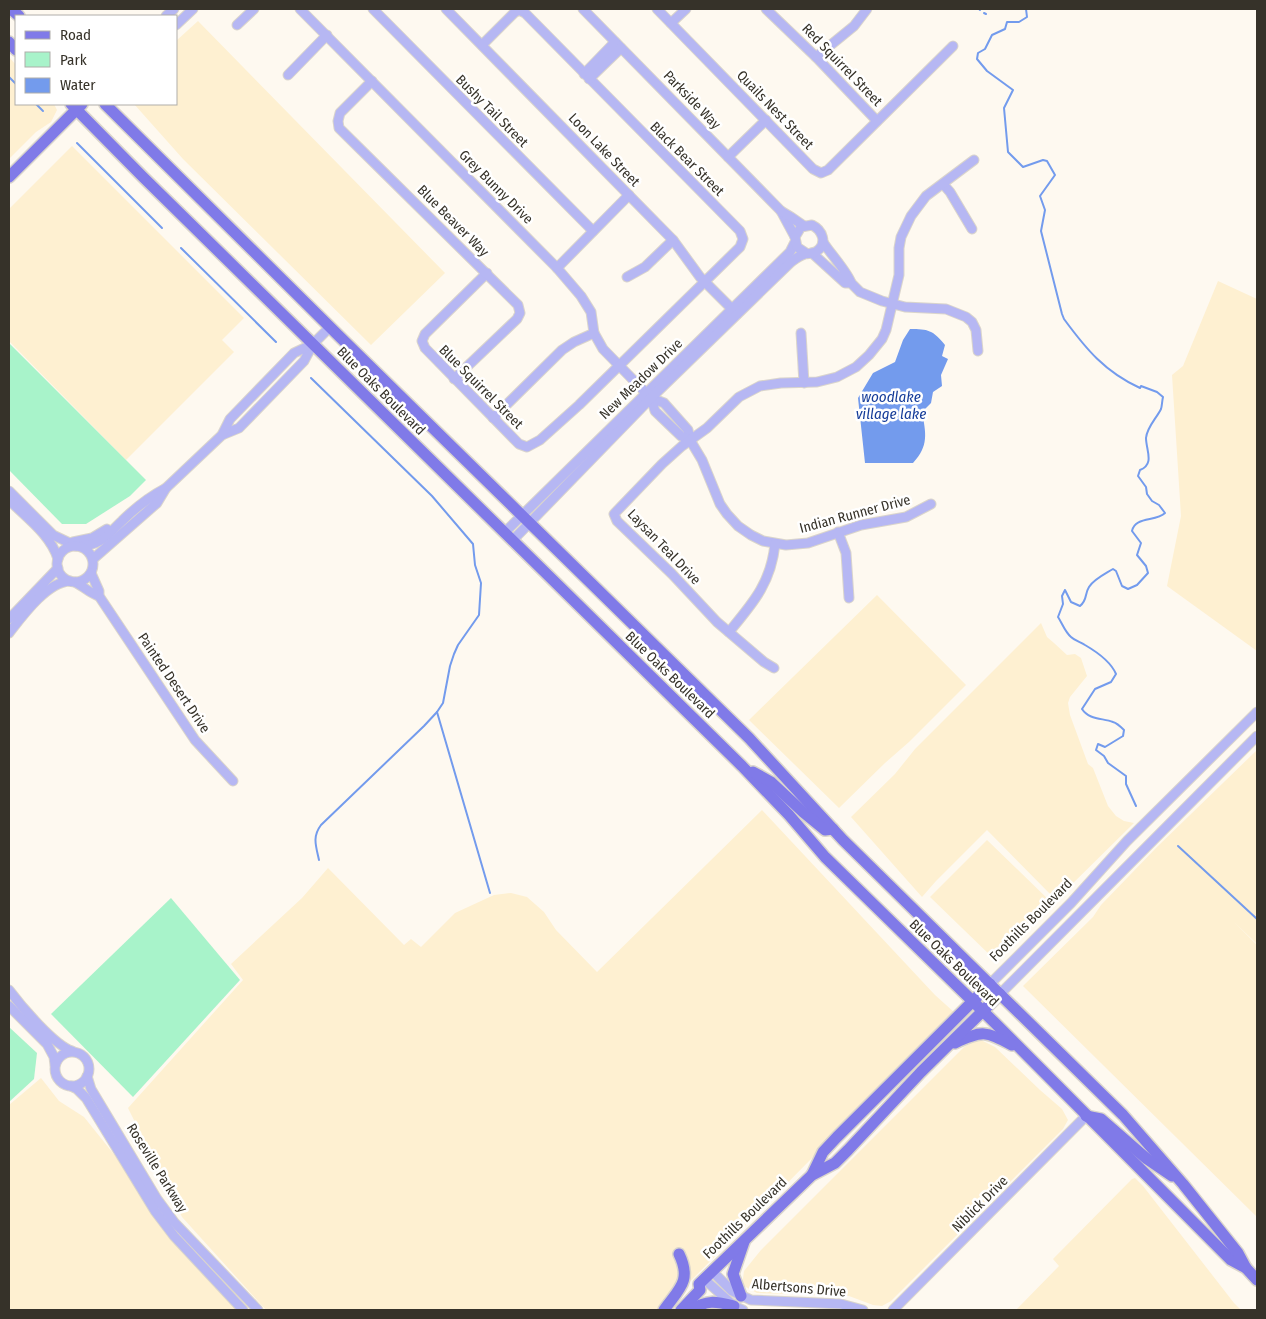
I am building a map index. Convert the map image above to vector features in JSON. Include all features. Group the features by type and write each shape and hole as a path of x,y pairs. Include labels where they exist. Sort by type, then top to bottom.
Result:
{"main road":[{"name":"Blue Oaks Boulevard","path":"105,105 749,738 834,829 1123,1114 1183,1184 1257,1280"},
{"name":"Blue Oaks Boulevard","path":"76,106 143,177 742,766 825,856 1022,1050 1086,1116 1231,1260 1246,1268"},
{"path":"9,177 76,106"},
{"path":"742,766 771,782 802,812 825,830 834,829"},
{"name":"Foothills Boulevard","path":"812,1175 823,1152 990,984"},
{"name":"Foothills Boulevard","path":"664,1310 690,1284 705,1278 812,1175 835,1163 946,1047 1000,994"},
{"path":"946,1047 981,1033 992,1035 1022,1050"},
{"path":"848,1150 844,1140 845,1137 861,1119 861,1114"},
{"path":"1086,1116 1101,1119 1147,1159 1183,1184"},
{"path":"741,1296 732,1274 745,1239"},
{"path":"664,1310 685,1280 686,1271 679,1254"},
{"name":"Foothills Boulevard","path":"681,1310 700,1290 705,1278"},
{"path":"690,1310 704,1302 712,1301 738,1308"}],"street":[{"path":"178,22 193,9"},
{"path":"237,25 254,9"},
{"name":"Grey Bunny Drive","path":"300,9 557,268 582,296 591,312 594,333 603,349 649,396"},
{"name":"Bushy Tail Street","path":"373,9 593,231"},
{"name":"Loon Lake Street","path":"446,9 673,240 705,282 734,312"},
{"name":"Parkside Way","path":"583,9 781,211 804,226"},
{"name":"Quails Nest Street","path":"657,9 766,120 812,170 820,173 828,170 877,121"},
{"path":"671,23 686,9"},
{"name":"Red Squirrel Street","path":"766,9 877,121"},
{"path":"816,58 854,26 867,9"},
{"name":"Black Bear Street","path":"482,45 514,13 519,10 525,13 740,231 743,239 740,247 618,365"},
{"path":"288,75 327,35"},
{"path":"586,76 618,45"},
{"path":"877,121 953,46"},
{"name":"Blue Beaver Way","path":"372,81 340,112 338,120 340,128 487,273 518,306 520,313 517,319 454,379"},
{"path":"728,157 766,120"},
{"path":"690,440 707,428 731,402 749,391 769,384 817,382 837,377 862,362 882,339 886,330 898,275 899,248 906,227 917,207 926,196 974,160"},
{"path":"943,184 950,192 972,229"},
{"path":"557,268 629,195"},
{"name":"Parkside Way","path":"781,211 795,239"},
{"path":"809,253 821,247 823,242 823,236 812,225 804,226 797,231 795,239 801,251 809,253 850,277 851,283 860,292 870,297 893,304 946,310 966,317 972,322 976,330 978,351"},
{"name":"New Meadow Drive","path":"508,537 734,312 790,252 795,239"},
{"path":"627,277 645,267 673,240"},
{"path":"823,242 838,271"},
{"name":"New Meadow Drive","path":"734,312 791,262 809,253"},
{"name":"Blue Squirrel Street","path":"487,273 425,334 422,341 424,348 519,444 528,447 540,440 618,365"},
{"path":"222,435 239,428 304,361 313,344 330,327"},
{"path":"493,418 562,350 594,333"},
{"path":"801,333 804,383"},
{"path":"93,559 156,503 166,488 222,435 230,419 294,353 313,344"},
{"name":"Indian Runner Drive","path":"649,396 664,403 688,430 690,440 702,460 715,494 727,514 738,526 751,535 775,544 808,543 861,525 906,517 931,504"},
{"name":"Indian Runner Drive","path":"649,396 655,411 681,436 690,440"},
{"path":"670,425 678,418"},
{"name":"Laysan Teal Drive","path":"690,440 662,464 614,514 617,521 728,632"},
{"path":"9,618 58,564 63,551 75,545 89,546 106,538 120,522 150,496 166,488"},
{"path":"9,491 53,535 88,551 93,559 91,573 84,579 63,581 56,584 44,594 9,633"},
{"path":"9,500 47,539 56,552 63,576 73,581"},
{"path":"838,532 846,553 849,598"},
{"path":"774,668 728,632 753,604 762,589 770,572 775,544"},
{"name":"Painted Desert Drive","path":"91,573 100,596 195,740 232,781"},
{"name":"Painted Desert Drive","path":"73,581 100,596"},
{"name":"Foothills Boulevard","path":"990,984 1071,902 1127,841 1257,712"},
{"name":"Foothills Boulevard","path":"1000,994 1257,736"},
{"path":"9,990 54,1040 65,1049 80,1054 86,1060 89,1068 87,1076 79,1084 71,1086 60,1081 55,1074 54,1057 47,1044 10,1009"},
{"path":"55,1066 61,1055 73,1052"},
{"name":"Roseville Parkway","path":"87,1076 91,1089 157,1199 174,1222 256,1309"},
{"name":"Roseville Parkway","path":"71,1086 86,1098 155,1211 174,1236 243,1310"},
{"name":"Niblick Drive","path":"893,1310 1086,1116"},
{"path":"210,1275 248,1307 256,1309"},
{"path":"705,1278 738,1308"},
{"name":"Albertsons Drive","path":"705,1278 725,1285 741,1296 764,1302 841,1304 863,1310"}],"shaded area":[{"path":"198,21 445,273 371,345 183,159 135,105 178,105 178,39"},
{"path":"9,57 15,64 15,105 54,105 57,110 51,122 36,132 9,159"},
{"path":"72,146 244,318 222,340 234,352 126,460 9,341 9,209"},
{"path":"1218,281 1257,299 1257,651 1167,586 1181,516 1172,375 1183,366"},
{"path":"877,595 966,685 839,808 749,720"},
{"path":"1041,623 1047,637 1067,655 1075,654 1081,658 1087,676 1070,697 1068,703 1070,715 1088,764 1093,768 1108,806 1116,816 1124,821 1134,823 1059,897 1052,896 987,830 922,897 851,817 895,774 915,749"},
{"path":"1257,750 1257,944 1234,922 1257,945 1257,1217 1023,986 1093,917 1101,905 1157,847"},
{"path":"762,810 935,995 955,1013 662,1310 266,1310 182,1217 128,1108 243,980 231,964 302,898 328,868 404,945 411,939 421,947 455,913 494,895 511,893 527,897 544,912 556,930 597,972"},
{"path":"987,840 1053,904 994,959 930,897"},
{"path":"981,1040 995,1047 1062,1109 1068,1120 1063,1129 891,1301 882,1306 873,1305 849,1296 757,1293 742,1285 744,1271 761,1250 964,1047"},
{"path":"41,1078 59,1101 84,1117 239,1310 9,1310 9,1105"},
{"path":"1135,1178 1241,1310 1016,1310 1059,1266 1053,1259"}],"green space":[{"path":"9,343 146,480 130,496 86,524 62,524 9,470"},
{"path":"171,898 240,980 133,1097 51,1014"},
{"path":"9,1027 37,1053 34,1079 9,1102"}],"water":[{"name":"woodlake village lake","path":"910,329 930,331 937,336 945,345 942,356 948,359 941,375 942,386 933,392 931,403 922,412 925,439 922,451 913,463 865,463 858,398 873,373 895,362 903,340"}],"waterway":[{"path":"1026,9 1027,17 1019,22 1007,22 1005,29 992,35 985,49 978,53 977,59 987,71 1013,90 1004,108 1008,152 1023,167 1043,160 1047,161 1055,175 1040,196 1045,210 1041,231 1062,314 1080,340 1106,367 1128,382 1140,388 1141,386 1157,392 1163,397 1161,409 1150,427 1146,438 1149,456 1147,464 1140,470 1138,476 1146,487 1147,494 1152,501 1159,505 1165,513 1156,518 1137,523 1132,531 1141,543 1137,555 1146,566 1148,573 1137,585 1128,589 1122,586 1116,571 1113,569 1091,584 1080,606 1071,602 1065,590 1062,596 1063,604 1058,617 1065,630 1074,640 1090,648 1103,658 1111,665 1116,674 1111,682 1095,689 1082,709 1088,715 1119,725 1124,730 1123,736 1105,747 1098,744 1096,750 1104,756 1108,763 1126,776 1126,784 1136,806"},
{"path":"9,77 15,83"},
{"path":"37,105 43,111"},
{"path":"77,143 162,228"},
{"path":"181,248 276,342"},
{"path":"311,378 432,496 473,544 475,565 481,583 479,615 454,654 443,703 424,726 321,825 316,834 319,860"},
{"path":"437,712 490,893"},
{"path":"1178,846 1257,919"}]}
